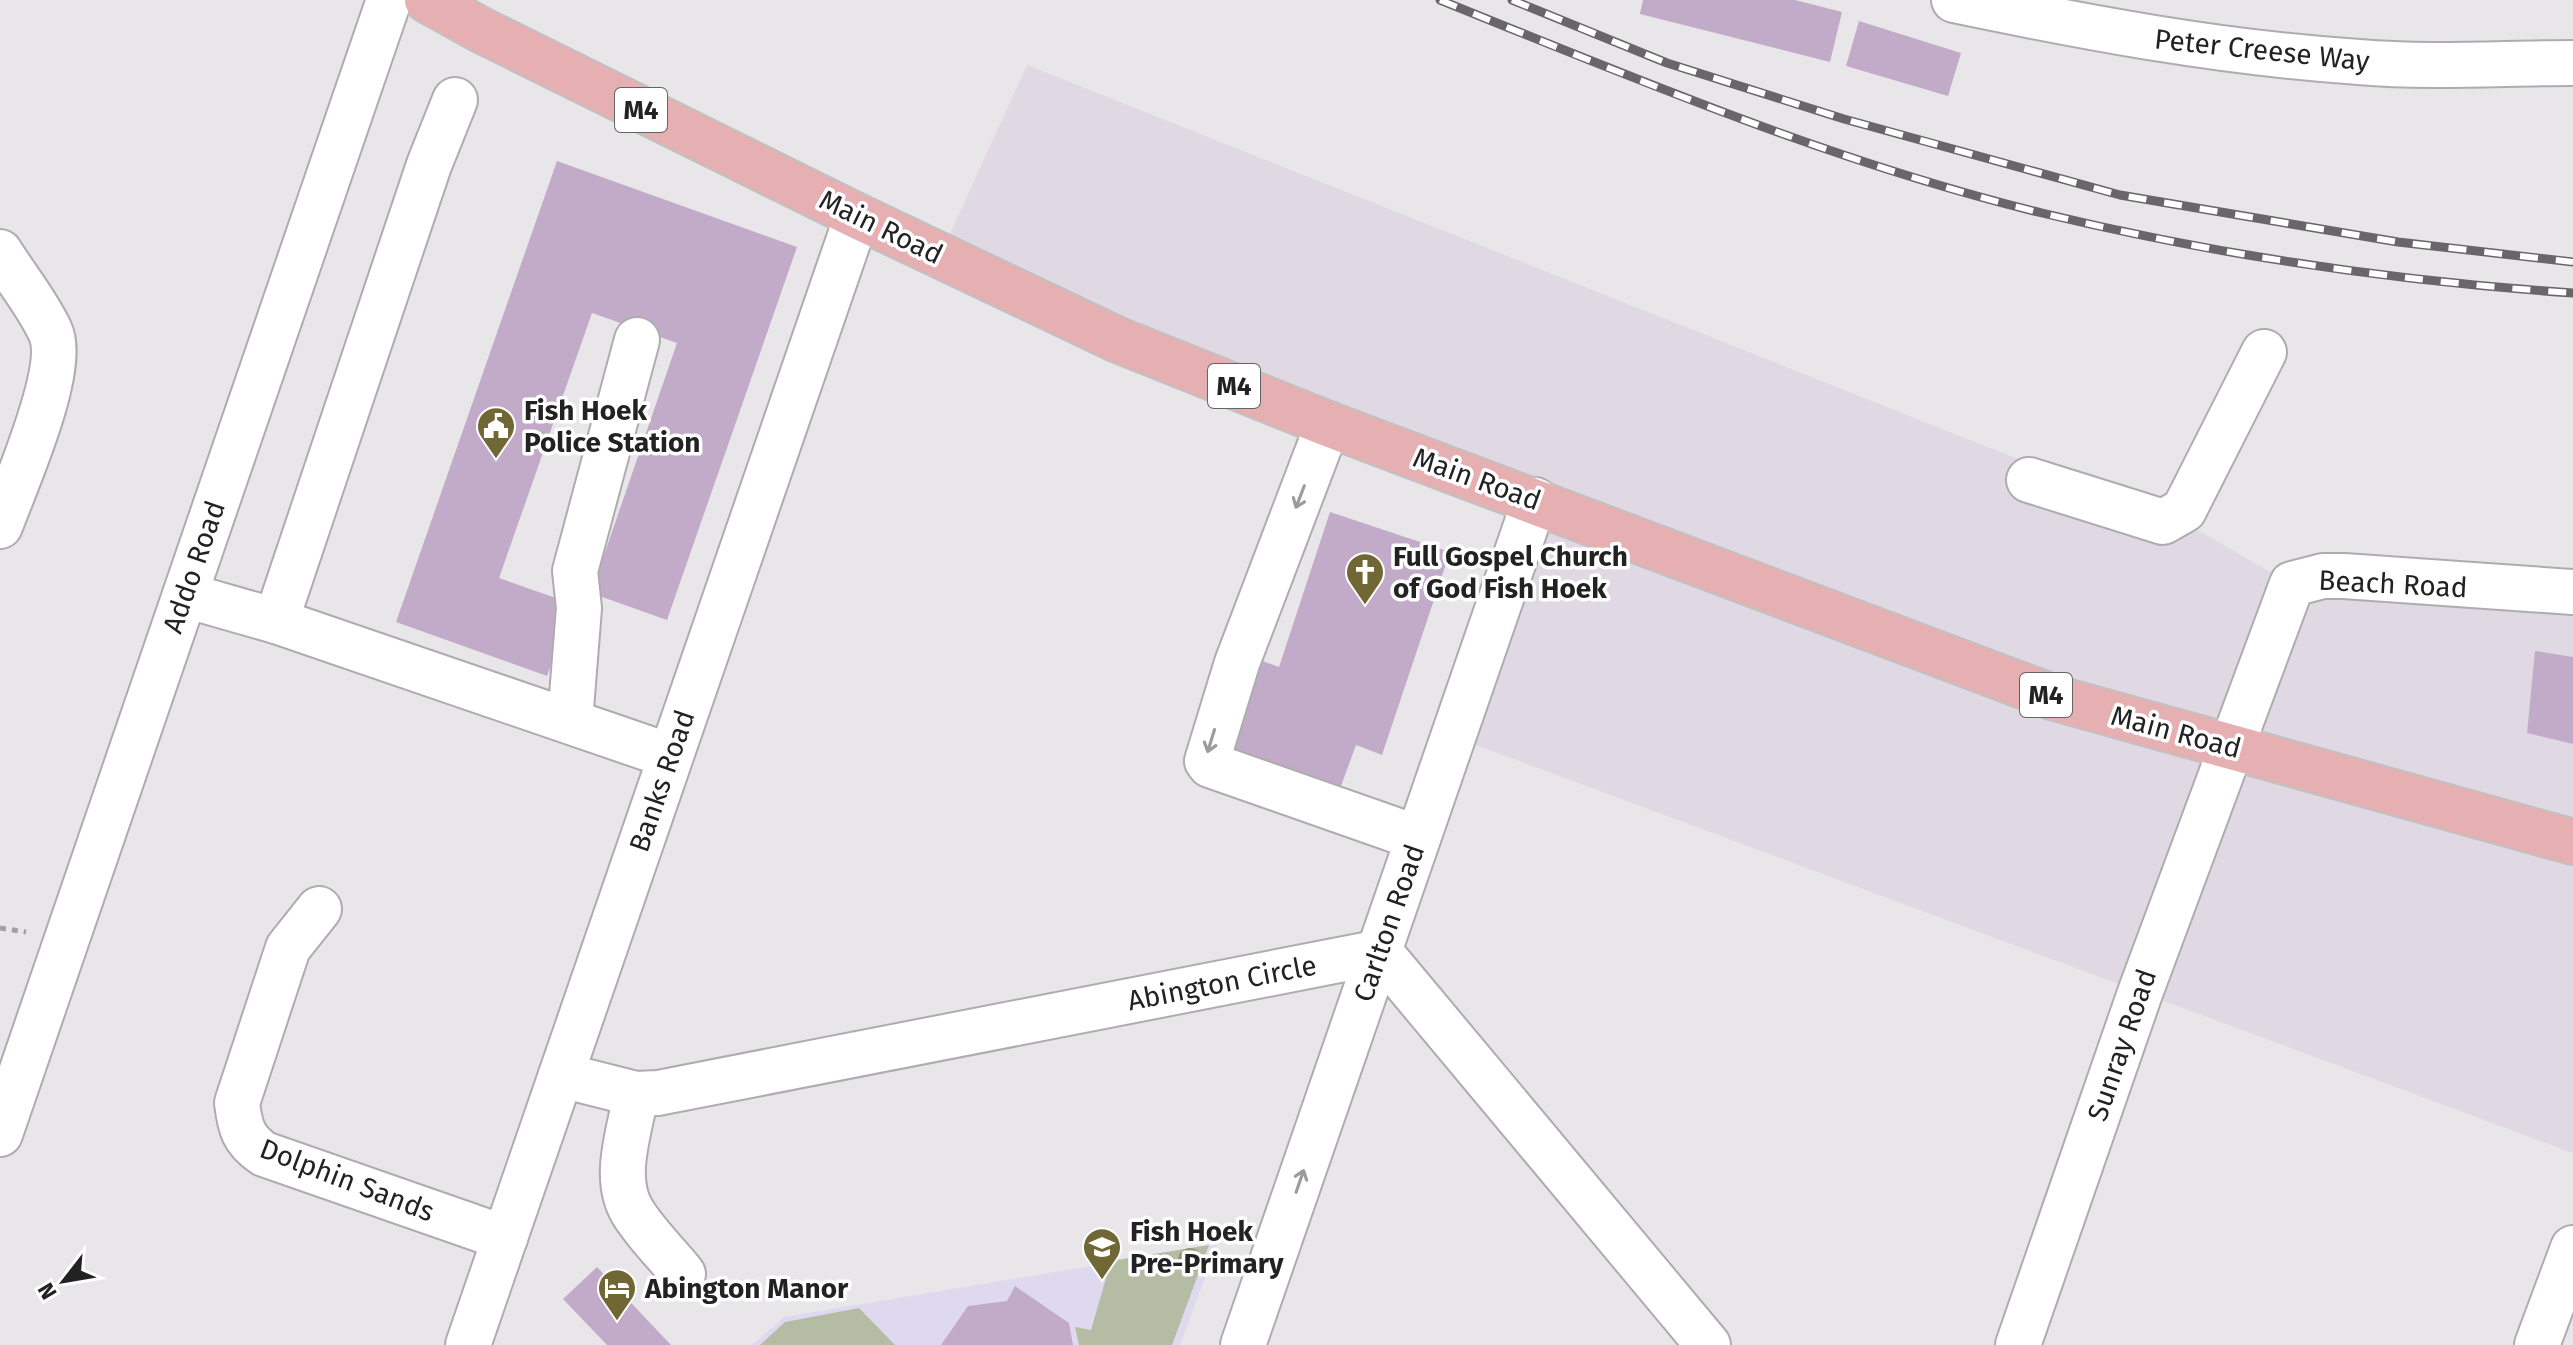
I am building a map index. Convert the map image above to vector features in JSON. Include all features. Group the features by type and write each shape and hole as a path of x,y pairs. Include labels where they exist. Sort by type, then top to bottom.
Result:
{"main road":[{"name":"Main Road","path":"427,0 857,216 1118,340 1328,424 2055,698 2573,842"}],"street":[{"name":"Addo Road","path":"0,1134 389,0"},
{"name":"Peter Creese Way","path":"1954,0 2174,42 2288,56 2363,63 2573,63"},
{"path":"276,621 429,165 455,100"},
{"name":"Banks Road","path":"468,1345 857,216"},
{"path":"0,252 51,332 55,354 42,411 0,526"},
{"path":"570,721 579,608 575,571 637,340"},
{"path":"2029,480 2163,522 2177,516 2184,510 2264,352"},
{"path":"1328,424 1237,663 1207,761 1210,765 1418,838"},
{"name":"Carlton Road","path":"1243,1345 1535,500"},
{"name":"Beach Road","path":"2230,747 2292,584 2323,576 2573,592"},
{"path":"185,595 276,621 670,756"},
{"name":"Sunray Road","path":"2018,1345 2140,993 2230,747"},
{"name":"Dolphin Sands","path":"319,909 288,948 237,1103 240,1130 252,1146 264,1154 505,1238"},
{"path":"1380,952 1708,1345"},
{"name":"Abington Circle","path":"561,1075 636,1094 1380,952"},
{"path":"636,1094 622,1171 625,1189 631,1210 683,1274"},
{"path":"2537,1345 2569,1271"}],"shaded area":[{"path":"1027,65 2201,532 2291,584 2573,592 2573,1153 1455,737 1535,500 940,256"},
{"name":"Fish Hoek Pre-Primary","path":"1217,1245 1180,1345 752,1345 784,1317"}],"green space":[{"path":"1209,1245 1172,1345 1079,1345 1075,1327 1091,1330 1111,1261"},
{"path":"859,1308 895,1345 760,1345 785,1322"}],"building":[{"path":"1643,0 1795,0 1842,12 1830,62 1640,14"},
{"path":"1859,21 1961,53 1948,96 1846,66"},
{"name":"Fish Hoek Police Station","path":"557,161 797,247 667,620 591,593 677,343 592,313 499,578 573,604 547,676 396,622"},
{"name":"Full Gospel Church of God Fish Hoek","path":"1330,512 1450,552 1382,755 1356,745 1334,805 1218,762 1257,659 1279,667"},
{"path":"2535,651 2573,657 2573,744 2527,733"},
{"name":"Abington Manor","path":"597,1267 671,1345 607,1345 563,1299"},
{"path":"1015,1286 1069,1323 1073,1345 941,1345 968,1306 1007,1301"}],"railway":[{"path":"1440,0 1662,89 1813,144 1965,193 2042,213 2173,242 2306,264 2439,281 2573,293"},
{"path":"1512,0 1667,63 1844,119 2120,195 2398,242 2573,262"}],"place":[{"name":"Fish Hoek Police Station","path":"496,460"},
{"name":"Full Gospel Church of God Fish Hoek","path":"1365,606"},
{"name":"Fish Hoek Pre-Primary","path":"1102,1281"},
{"name":"Abington Manor","path":"617,1322"}]}
